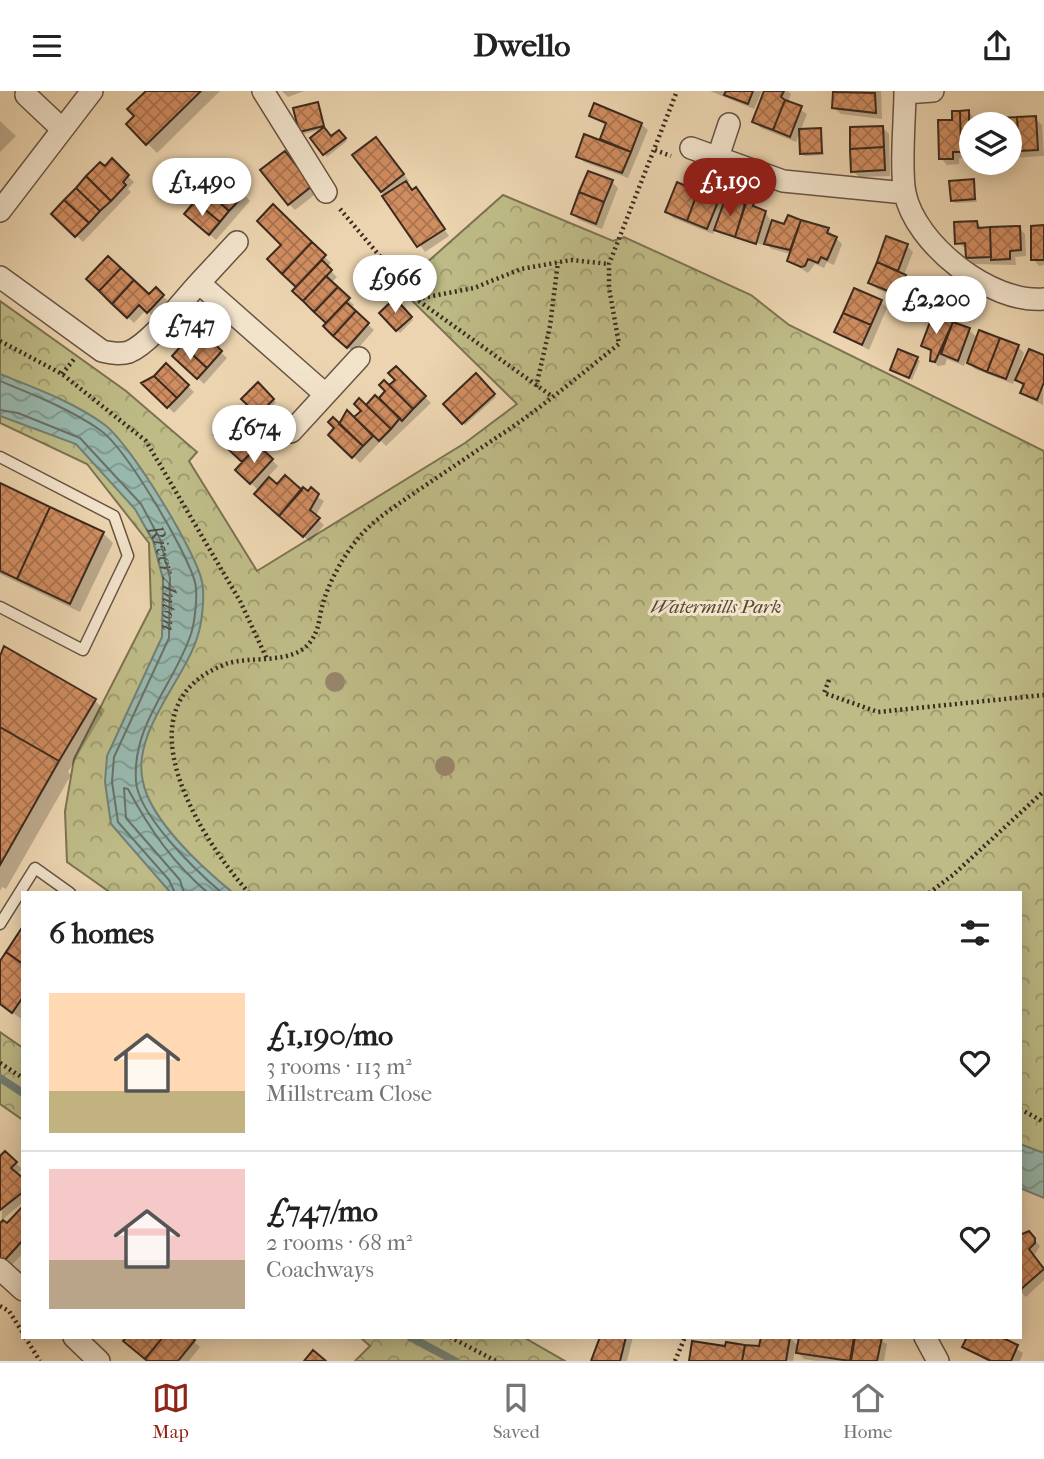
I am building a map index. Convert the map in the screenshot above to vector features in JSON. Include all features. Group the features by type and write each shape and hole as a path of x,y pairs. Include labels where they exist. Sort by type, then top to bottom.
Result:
{"street":[{"path":"0,211 92,91"},
{"path":"263,91 326,191"},
{"path":"933,91 905,92 905,193 931,239 963,271 1006,296 1044,299"},
{"path":"26,95 62,129"},
{"path":"718,157 729,124"},
{"path":"691,148 783,181 905,193"},
{"path":"0,277 102,351 115,354 138,346 237,242"},
{"path":"199,283 325,394"},
{"path":"291,432 359,358"},
{"path":"0,1269 21,1288"},
{"path":"76,1339 99,1361"},
{"path":"926,1339 938,1361"}],"lane":[{"path":"0,457 114,516 128,556 83,650 0,607"},
{"path":"0,924 35,868 67,891"}],"path":[{"path":"247,891 221,861 190,808 174,765 172,727 179,706 197,677 229,663 293,653 310,643 320,625 322,605 345,557 369,526 553,397 619,344 608,288 609,264 677,91"},
{"path":"326,191 416,299 553,397"},
{"path":"416,299 474,288 521,269 558,262 571,260 609,264"},
{"path":"536,387 550,326 558,262"},
{"path":"0,341 62,374 146,441 240,601 267,659"},
{"path":"829,680 824,693 878,712 1044,695"},
{"path":"932,891 953,875 1044,791"},
{"path":"0,1063 21,1077"},
{"path":"1022,1110 1044,1122"},
{"path":"0,1306 9,1311 21,1330"},
{"path":"26,1339 40,1361"},
{"path":"454,1339 496,1361"},
{"path":"676,1361 684,1339"}],"green space":[{"name":"Watermills Park","path":"503,195 613,241 624,237 751,295 789,325 1044,451 1044,1183 1022,1170 1022,891 108,891 67,862 65,811 74,759 151,608 149,543 87,464 0,423 0,301 126,391 197,452 189,461 257,571 465,443 517,404 395,284 424,265"},
{"path":"0,1032 21,1047 21,1119 0,1104"},
{"path":"362,1339 526,1339 565,1361 355,1361 370,1346"}],"water":[{"name":"River Anton","path":"0,374 67,402 105,425 145,475 188,547 202,582 203,609 199,630 191,652 152,725 145,744 141,763 143,782 148,797 167,828 193,857 231,891 169,891 111,824 105,782 107,756 162,637 163,579 153,541 135,509 76,444 0,416"},
{"path":"1022,1145 1044,1153 1044,1198 1022,1189"}],"building":[{"path":"146,91 201,91 146,145 126,124 134,116 127,109"},
{"path":"726,91 753,91 748,104 724,95"},
{"path":"764,91 784,91 781,97 785,100 773,130 752,122"},
{"path":"833,92 875,93 876,113 832,108"},
{"path":"785,100 802,106 790,137 773,130"},
{"path":"318,102 324,126 299,132 293,108"},
{"path":"594,103 642,123 631,152 600,139 606,123 589,116"},
{"path":"952,111 960,111 959,152 953,152 953,159 939,159 938,120 952,120"},
{"path":"1036,116 1038,150 1022,151 1022,117"},
{"path":"883,126 884,147 850,149 850,127"},
{"path":"324,127 331,136 339,130 346,138 323,155 310,138"},
{"path":"821,128 822,153 800,154 799,129"},
{"path":"584,134 631,152 622,173 576,157"},
{"path":"376,137 404,174 381,192 352,155"},
{"path":"884,147 885,170 851,172 850,149"},
{"path":"285,151 312,186 288,205 260,170"},
{"path":"112,158 129,175 123,182 126,185 111,201 86,176 100,162 105,166"},
{"path":"220,171 246,193 229,211 205,189"},
{"path":"588,171 613,180 604,202 579,192"},
{"path":"86,176 111,201 100,211 76,188"},
{"path":"974,179 975,199 951,201 949,181"},
{"path":"406,181 412,190 416,187 445,229 417,247 382,196"},
{"path":"696,181 701,183 687,221 665,212 677,182 693,189"},
{"path":"701,183 706,185 704,190 720,197 707,229 687,221"},
{"path":"76,188 100,211 89,223 64,200"},
{"path":"205,189 229,211 220,222 195,201"},
{"path":"579,192 604,202 596,224 571,214"},
{"path":"64,200 89,223 75,237 51,214"},
{"path":"734,200 745,204 735,237 714,230 724,202 733,205"},
{"path":"747,200 754,203 753,206 766,211 756,244 735,237"},
{"path":"195,201 220,222 209,235 184,214"},
{"path":"273,204 312,242 282,274 267,259 281,245 257,221"},
{"path":"788,215 801,220 790,250 764,244 772,220 784,224"},
{"path":"801,220 829,228 827,233 837,237 827,260 821,257 818,263 808,259 805,266 801,267 787,261"},
{"path":"977,221 978,228 990,227 991,257 966,258 965,243 955,244 954,222"},
{"path":"1044,225 1044,260 1031,260 1031,226"},
{"path":"1020,226 1021,250 1010,251 1010,259 991,260 990,227"},
{"path":"886,236 908,244 898,271 877,262"},
{"path":"312,242 326,255 296,287 282,274"},
{"path":"108,256 121,268 99,291 86,279"},
{"path":"322,260 332,270 303,301 292,291"},
{"path":"877,262 906,275 898,295 868,283"},
{"path":"121,268 134,280 112,304 99,291"},
{"path":"326,276 338,287 314,312 303,301"},
{"path":"134,280 149,294 156,287 164,295 147,313 139,305 127,318 112,304"},
{"path":"338,287 350,298 326,323 314,312"},
{"path":"854,288 882,300 871,325 843,313"},
{"path":"395,298 412,317 396,331 379,313"},
{"path":"346,302 356,311 333,336 323,326"},
{"path":"356,311 369,323 347,348 333,336"},
{"path":"843,313 871,325 862,345 834,332"},
{"path":"933,314 953,322 935,362 930,361 931,350 921,346"},
{"path":"953,322 970,328 958,361 941,354"},
{"path":"198,328 222,351 207,368 182,345"},
{"path":"979,330 1000,338 987,372 967,363"},
{"path":"1000,338 1019,345 1006,379 987,372"},
{"path":"182,345 207,368 197,379 172,356"},
{"path":"898,349 918,357 909,378 890,370"},
{"path":"1029,349 1044,355 1044,382 1037,400 1020,393 1024,384 1015,380"},
{"path":"166,363 189,385 177,398 154,376"},
{"path":"396,366 426,396 413,409 389,385 395,380 388,373"},
{"path":"476,373 495,394 462,424 443,404"},
{"path":"154,376 177,398 167,408 141,383"},
{"path":"384,380 413,409 402,421 379,398 385,391 379,385"},
{"path":"258,382 274,399 258,415 241,399"},
{"path":"375,395 400,418 391,429 366,405"},
{"path":"359,398 391,429 379,441 354,417 361,411 354,404"},
{"path":"238,410 251,424 228,449 214,435"},
{"path":"347,410 373,436 363,446 339,424"},
{"path":"333,417 363,446 352,458 328,435 334,428 328,422"},
{"path":"251,424 266,437 242,462 228,449"},
{"path":"258,445 273,459 250,484 235,470"},
{"path":"285,475 302,490 279,516 254,494 269,477 277,484"},
{"path":"0,483 50,507 17,579 0,571"},
{"path":"303,487 308,491 311,487 319,494 310,510 320,518 303,537 279,516"},
{"path":"50,507 104,532 70,604 17,579"},
{"path":"4,646 96,699 59,761 0,727 0,656"},
{"path":"0,727 59,761 0,865"},
{"path":"21,929 21,963 6,952"},
{"path":"6,952 21,963 21,1000 12,1013 0,1004 0,961"},
{"path":"5,1151 17,1162 11,1168 21,1176 21,1194 0,1210 0,1156"},
{"path":"21,1208 21,1242 3,1262 0,1259 0,1223 3,1220 7,1223"},
{"path":"1029,1231 1035,1238 1035,1243 1029,1249 1044,1269 1022,1288 1022,1234"},
{"path":"125,1339 161,1339 145,1359 123,1341"},
{"path":"161,1339 195,1340 178,1361 145,1359"},
{"path":"599,1339 626,1339 620,1361 591,1361"},
{"path":"761,1339 790,1339 786,1361 742,1361 745,1345 759,1346"},
{"path":"799,1339 854,1339 850,1361 796,1353"},
{"path":"855,1339 882,1339 877,1361 851,1361"},
{"path":"966,1339 1005,1339 1018,1345 1011,1361 991,1361 962,1347"},
{"path":"692,1341 725,1346 726,1342 745,1345 742,1361 689,1361"},
{"path":"313,1350 326,1361 304,1361"}],"waterway":[{"path":"0,1078 21,1092"},
{"path":"414,1339 455,1361"}]}
